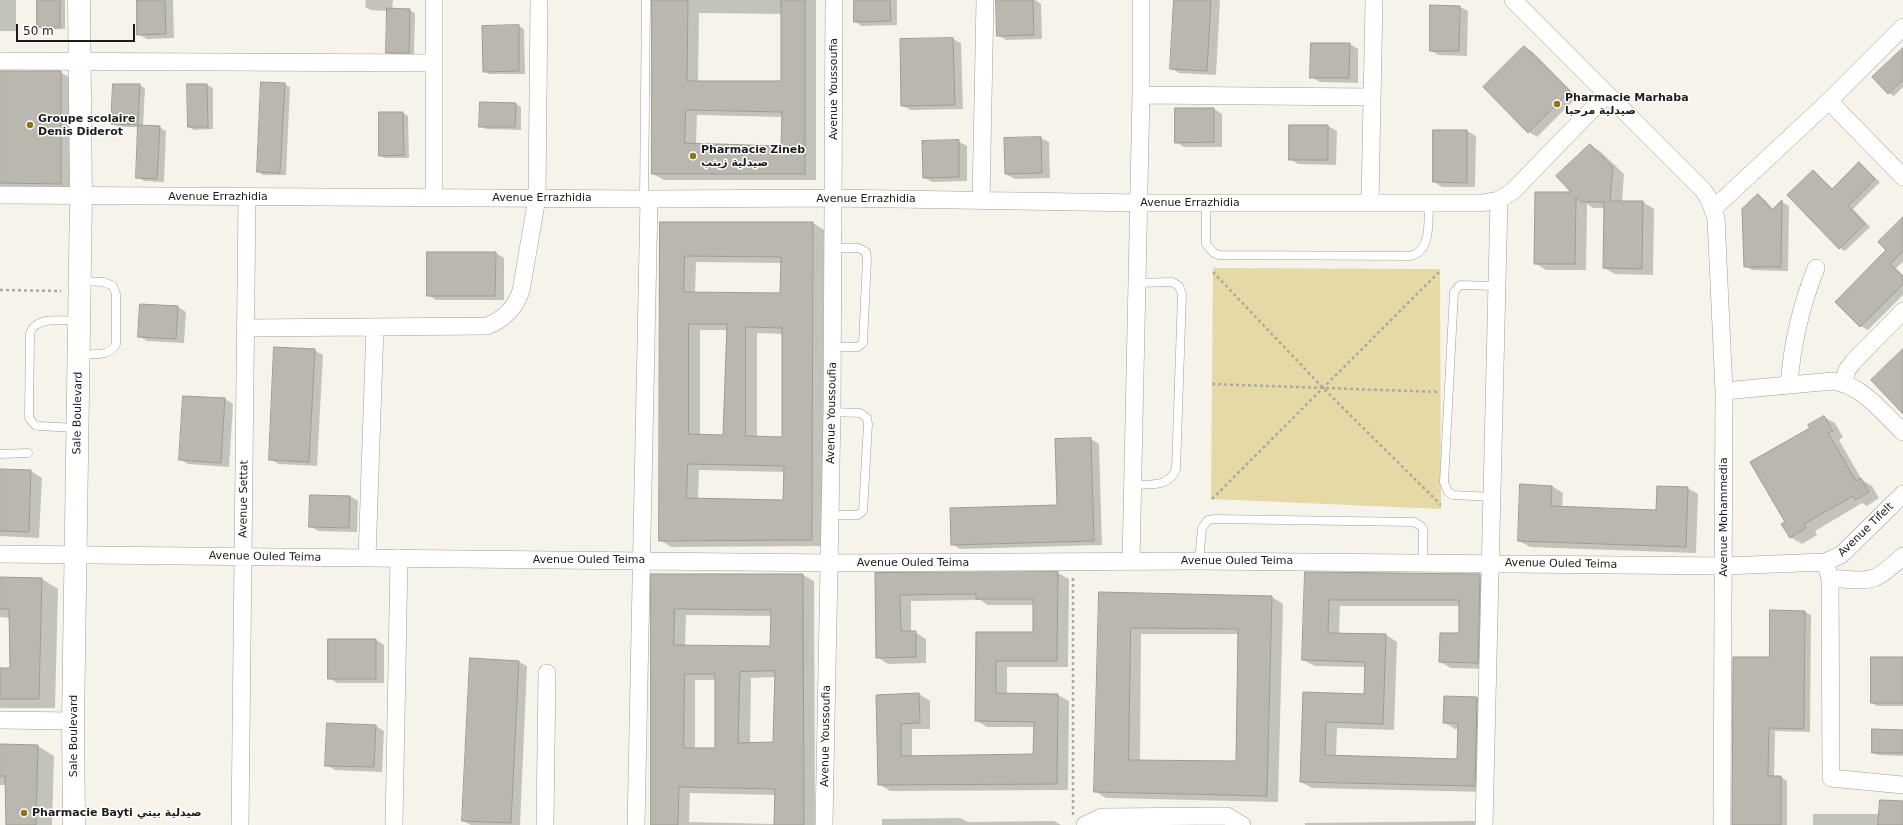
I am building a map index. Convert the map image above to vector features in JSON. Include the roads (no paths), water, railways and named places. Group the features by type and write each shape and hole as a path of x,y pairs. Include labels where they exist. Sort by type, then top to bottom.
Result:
{"street":[{"name":"Sale Boulevard","path":"74,825 73,721 81,196 79,0"},
{"path":"434,0 434,197"},
{"path":"246,328 488,326 501,319 513,307 521,291 537,198 539,0"},
{"name":"Avenue Youssoufia","path":"824,825 831,563 834,248 834,0"},
{"path":"982,200 986,0"},
{"path":"1131,561 1141,95 1141,0"},
{"path":"1370,203 1374,0"},
{"name":"Avenue Mohammedia","path":"1513,0 1703,190 1713,209 1717,228 1724,391 1722,825"},
{"path":"1713,209 1829,101 1903,27"},
{"path":"0,61 434,64"},
{"name":"Avenue Errazhidia","path":"0,195 247,198 834,198 1138,203 1482,204 1499,200 1513,191 1607,94"},
{"path":"1141,95 1372,97"},
{"path":"1829,101 1903,177"},
{"name":"Avenue Settat","path":"240,825 247,198"},
{"path":"636,825 642,560 646,199"},
{"path":"1484,825 1499,200"},
{"path":"1789,385 1797,324 1803,302 1816,268"},
{"path":"1843,382 1852,362 1903,311"},
{"path":"367,558 375,327"},
{"path":"1724,391 1833,381 1843,382 1857,389 1903,432"},
{"name":"Avenue Tifelt","path":"1828,570 1841,555 1903,494"},
{"name":"Avenue Ouled Teima","path":"0,554 831,563 1199,561 1724,566 1828,570 1863,580 1875,579 1886,572 1903,556"},
{"path":"394,825 399,558"},
{"path":"1828,570 1831,778 1903,785"},
{"path":"545,825 547,673"},
{"path":"0,720 73,721"},
{"path":"1079,821 1102,817 1226,816 1242,825"}],"lane":[{"path":"646,0 646,199"},
{"path":"1206,203 1206,244 1214,253 1219,255 1408,256 1421,252 1425,244 1429,203"},
{"path":"833,348 858,347 864,343 867,259 866,252 859,248 834,248"},
{"path":"79,354 107,353 113,350 116,344 116,294 113,286 104,282 80,286"},
{"path":"1132,485 1161,484 1169,480 1176,469 1182,294 1179,286 1172,282 1137,283"},
{"path":"1492,498 1453,495 1448,492 1444,482 1454,292 1460,285 1498,286"},
{"path":"78,428 39,426 32,422 29,414 32,330 37,323 42,321 79,321"},
{"path":"831,515 858,515 863,511 868,424 867,418 860,413 832,412"},
{"path":"0,454 28,453"},
{"path":"1199,561 1202,528 1208,520 1215,518 1414,522 1418,523 1423,529 1423,563"}],"place":[{"name":"Pharmacie Marhaba صيدلية مرحبا","path":"1557,104"},
{"name":"Groupe scolaire Denis Diderot","path":"30,125"},
{"name":"Pharmacie Zineb صيدلية زينب","path":"693,156"},
{"name":"Pharmacie Bayti صيدلية بيتي","path":"24,813"}]}
